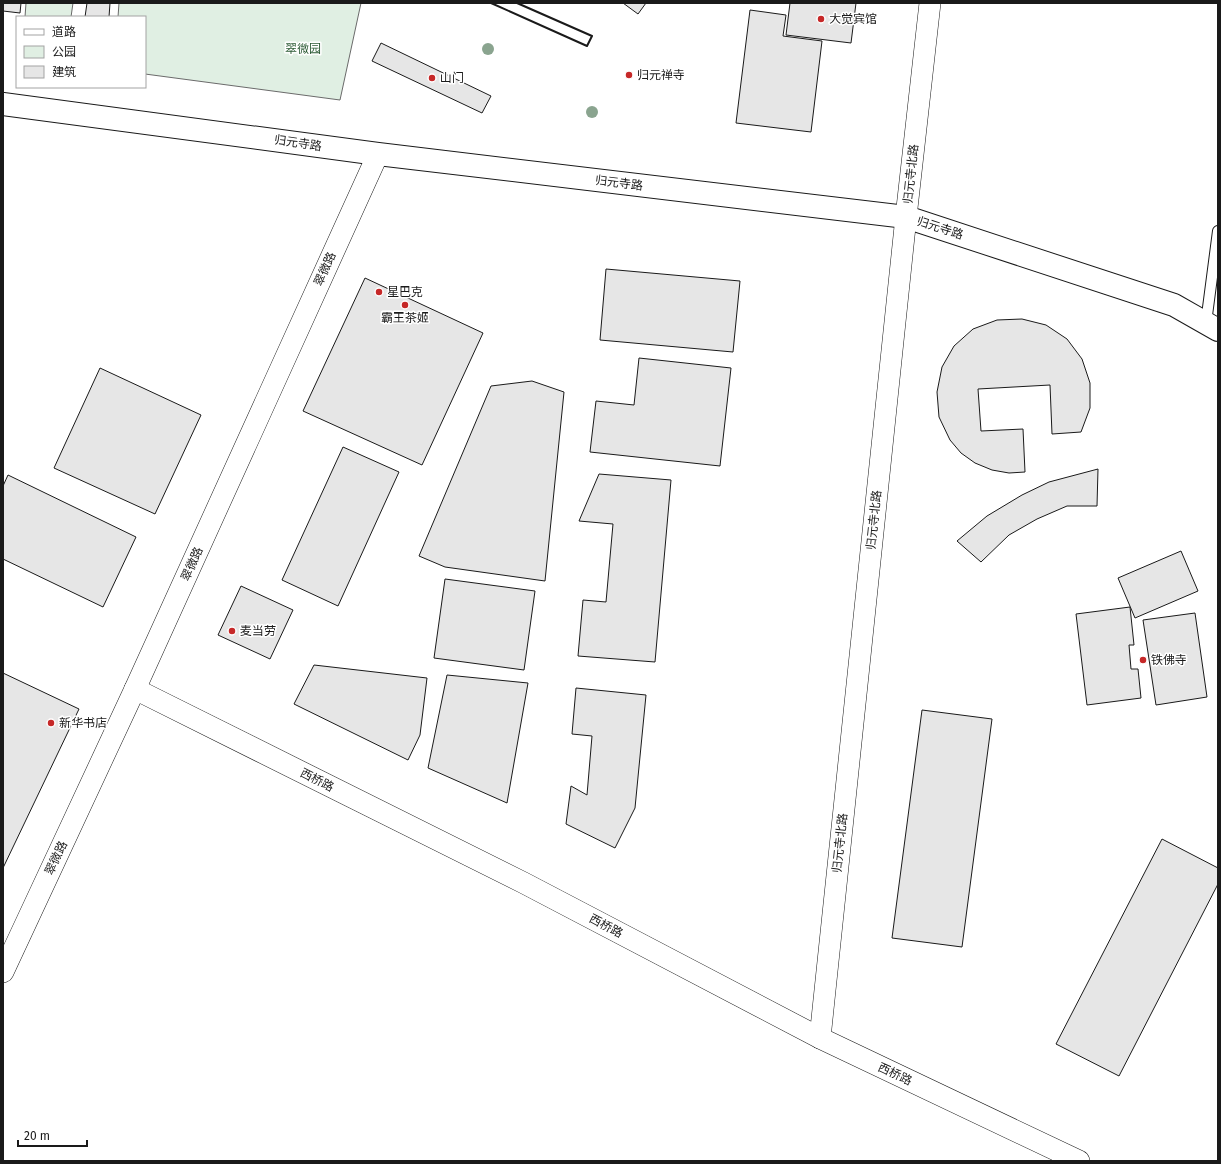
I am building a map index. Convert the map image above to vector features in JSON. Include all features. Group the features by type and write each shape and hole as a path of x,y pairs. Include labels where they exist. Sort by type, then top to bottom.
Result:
{"street":[{"name":"归元寺北路","path":"820,1038 906,217 930,3"},
{"name":"归元寺路","path":"3,104 378,154 906,217 1174,305 1212,326"},
{"name":"翠微路","path":"3,972 135,689 378,154"},
{"name":"西桥路","path":"135,689 517,880 820,1038 1079,1161"}],"lane":[{"path":"1212,326 1218,231"}],"green space":[{"path":"26,3 73,3 71,16 25,16"},
{"name":"翠微园","path":"119,3 361,3 340,100 146,74 146,16 118,16"}],"building":[{"path":"3,3 21,3 20,13 3,11"},
{"path":"87,3 110,3 109,16 85,16"},
{"path":"623,3 646,3 638,14"},
{"name":"大觉宾馆","path":"790,3 856,3 851,43 786,35"},
{"path":"750,10 786,15 783,36 822,41 811,132 736,123"},
{"name":"山门","path":"381,43 491,96 482,113 372,61"},
{"path":"606,269 740,281 733,352 600,340"},
{"path":"365,278 483,333 422,465 303,411"},
{"path":"1022,319 1046,325 1067,339 1082,359 1090,383 1090,408 1081,432 1052,434 1050,385 978,389 981,431 1023,429 1025,472 1009,473 992,470 975,463 961,453 950,440 939,417 937,392 942,367 954,346 973,329 997,320"},
{"path":"639,358 731,368 720,466 590,452 596,401 634,405"},
{"path":"100,368 201,415 155,514 54,468"},
{"path":"532,381 564,392 545,581 445,567 419,556 491,386"},
{"path":"343,447 399,472 338,606 282,580"},
{"path":"1098,469 1097,506 1067,506 1037,519 1009,535 981,562 957,541 987,516 1022,495 1049,482"},
{"path":"599,474 671,480 655,662 578,656 583,600 606,602 613,524 579,521"},
{"path":"8,475 136,537 103,607 3,559 3,486"},
{"path":"1181,551 1198,591 1135,618 1118,578"},
{"path":"445,579 535,591 524,670 434,658"},
{"path":"241,586 293,610 270,659 218,635"},
{"path":"1130,607 1134,645 1129,645 1131,669 1138,669 1141,698 1087,705 1076,614"},
{"path":"1195,613 1207,697 1156,705 1143,620"},
{"path":"314,665 427,678 420,735 408,760 294,704"},
{"path":"3,673 79,709 3,868"},
{"path":"447,675 528,683 507,803 428,768"},
{"path":"576,688 646,695 635,808 615,848 566,824 571,786 587,795 592,736 572,734"},
{"path":"922,710 992,719 962,947 892,938"},
{"path":"1162,839 1218,868 1218,884 1119,1076 1056,1044"}],"wall":[{"path":"491,3 587,46 592,36 517,3"}],"place":[{"name":"大觉宾馆","path":"821,19"},
{"name":"归元禅寺","path":"629,75"},
{"name":"山门","path":"432,78"},
{"name":"星巴克","path":"379,292"},
{"name":"霸王茶姬","path":"405,305"},
{"name":"麦当劳","path":"232,631"},
{"name":"铁佛寺","path":"1143,660"},
{"name":"新华书店","path":"51,723"}]}
